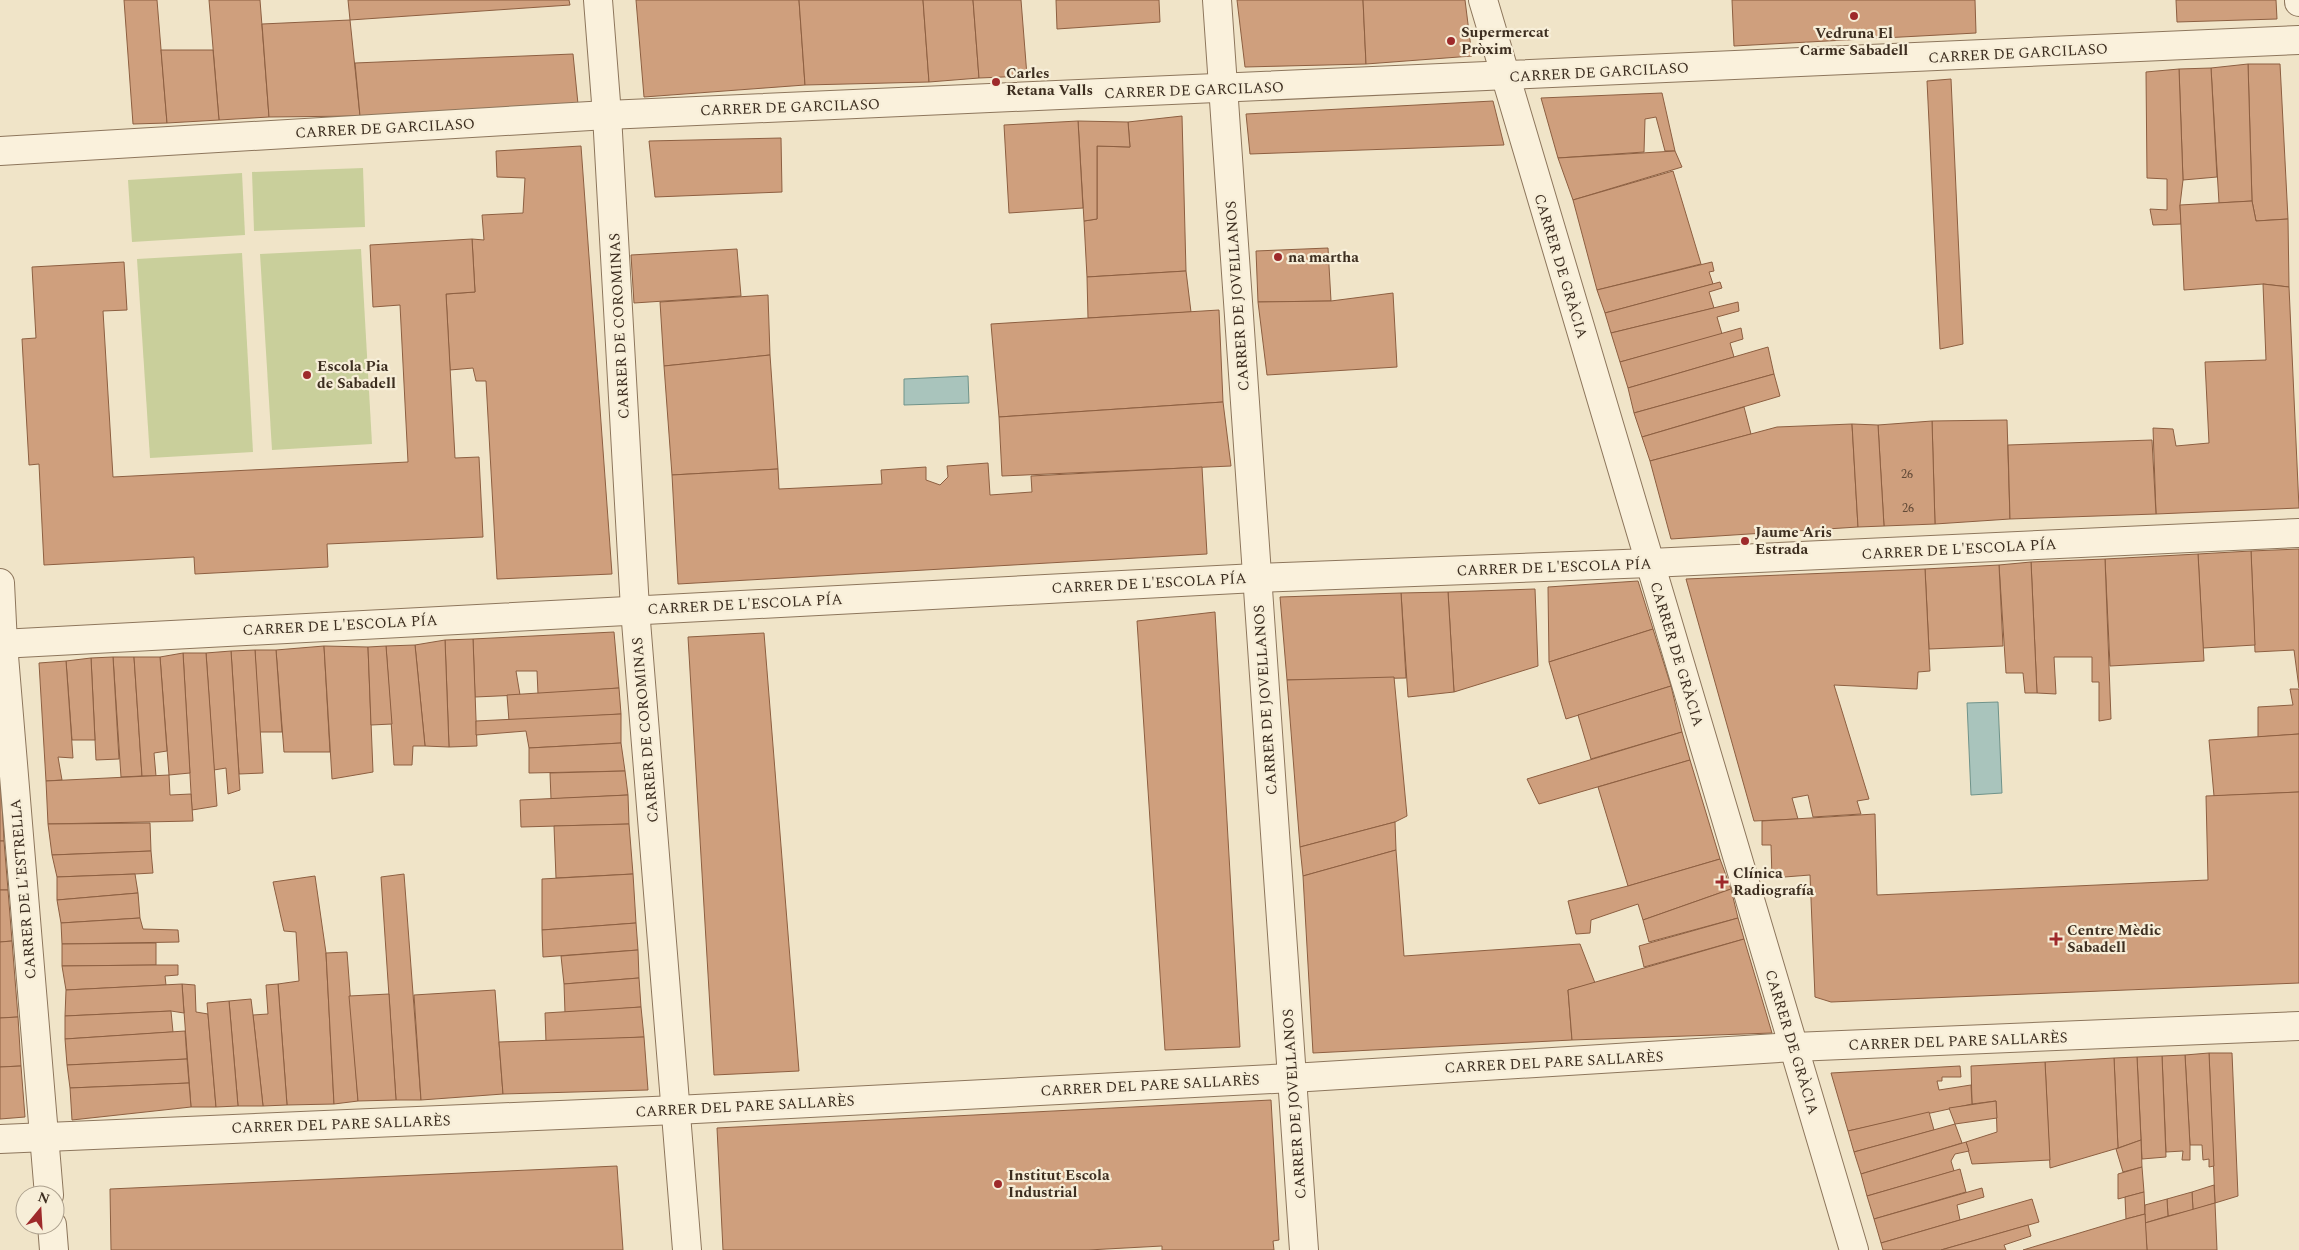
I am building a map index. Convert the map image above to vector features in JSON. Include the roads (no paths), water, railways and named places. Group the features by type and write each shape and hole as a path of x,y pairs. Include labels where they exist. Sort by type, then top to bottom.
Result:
{"street":[{"name":"CARRER DE COROMINAS","path":"598,0 607,115 635,609 687,1250"},
{"name":"CARRER DE JOVELLANOS","path":"1217,0 1304,1250"},
{"name":"CARRER DE GRÀCIA","path":"1483,0 1854,1250"},
{"name":"CARRER DE GARCILASO","path":"0,151 607,115 2299,40"},
{"name":"CARRER DE L'ESCOLA PÍA","path":"2,644 635,609 1256,578 1650,564 2299,533"},
{"name":"CARRER DE L'ESTRELLA","path":"0,583 2,644 48,1185"},
{"name":"CARRER DEL PARE SALLARÈS","path":"0,1139 676,1110 1292,1078 1794,1047 2299,1026"},
{"path":"53,1235 54,1250"}],"water":[{"path":"968,376 969,403 904,405 904,379"},
{"path":"1998,702 2002,793 1971,795 1967,703"}],"place":[{"name":"Vedruna El Carme Sabadell","path":"1854,16"},
{"name":"Supermercat Pròxim","path":"1451,41"},
{"name":"Carles Retana Valls","path":"996,82"},
{"name":"na martha","path":"1278,257"},
{"name":"Escola Pia de Sabadell","path":"307,375"},
{"name":"Jaume Aris Estrada","path":"1745,541"},
{"name":"Clínica Radiografía","path":"1722,882"},
{"name":"Centre Mèdic Sabadell","path":"2056,939"},
{"name":"Institut Escola Industrial","path":"998,1184"}]}
